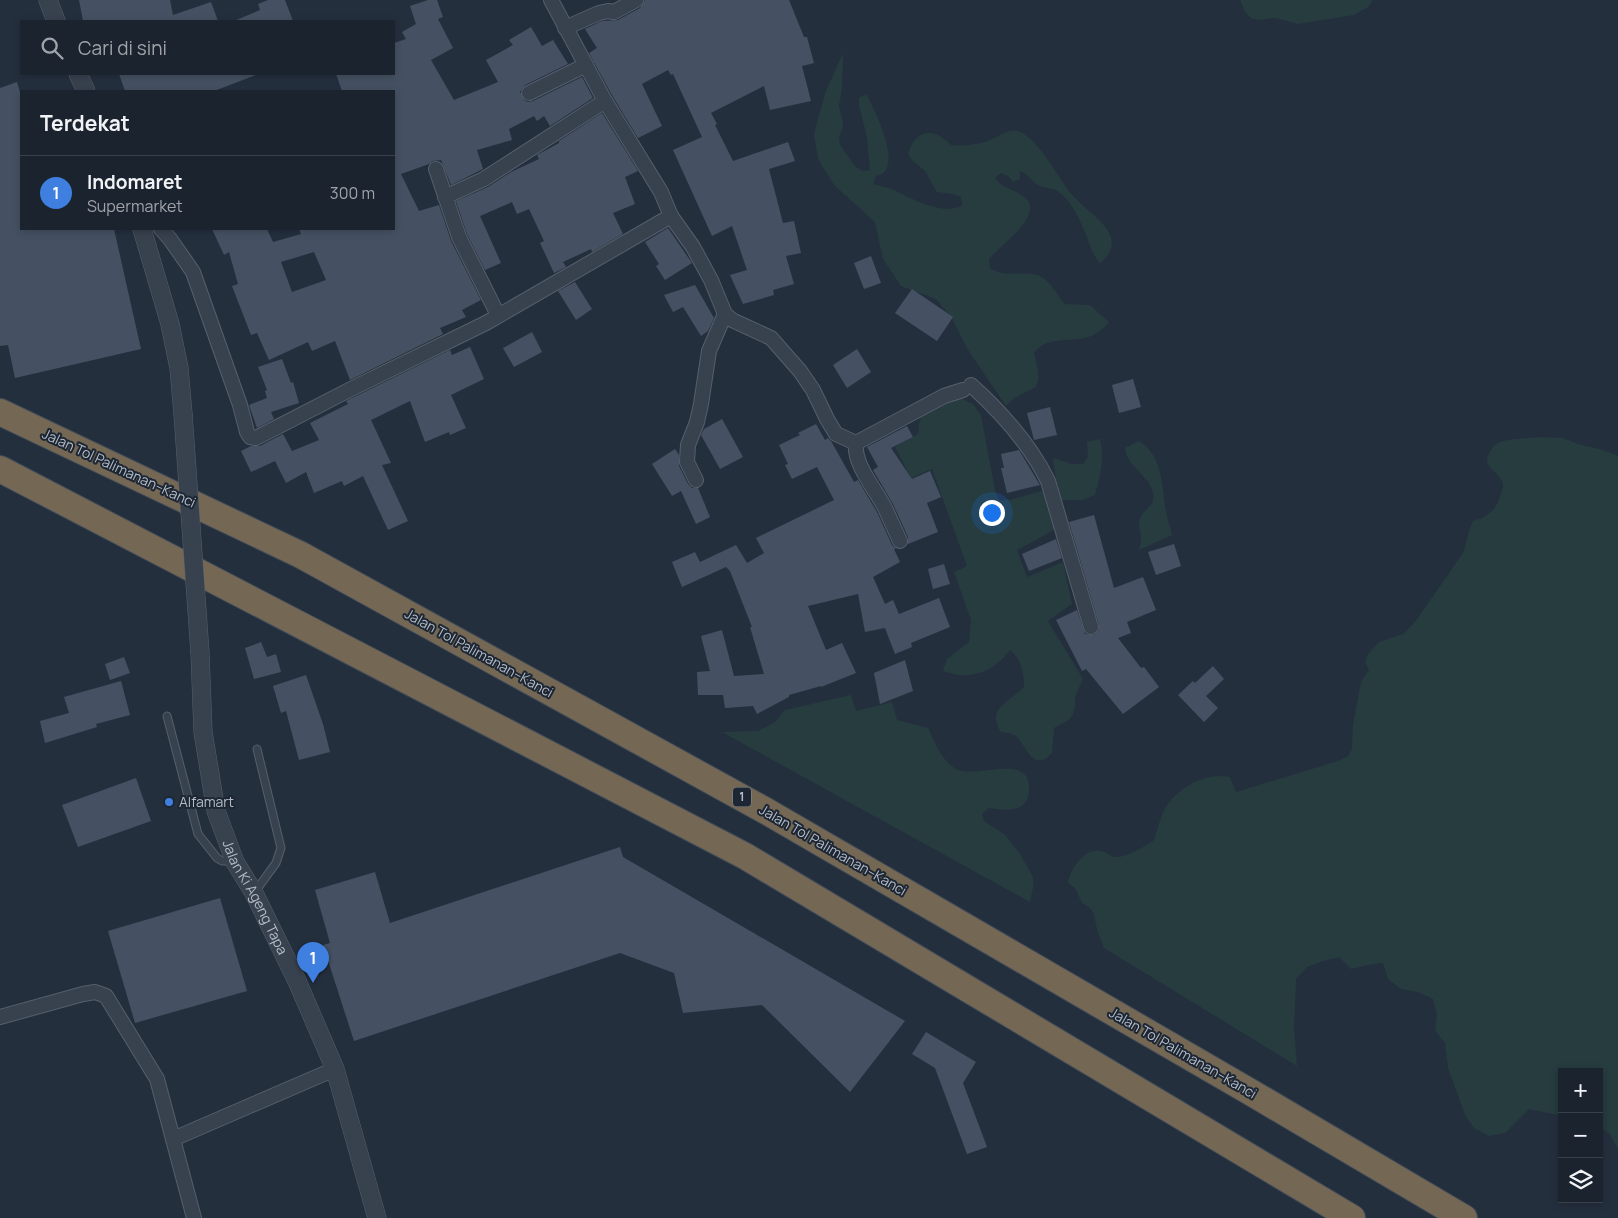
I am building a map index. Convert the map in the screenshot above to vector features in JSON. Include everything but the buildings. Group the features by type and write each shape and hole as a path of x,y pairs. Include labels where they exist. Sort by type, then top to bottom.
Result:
{"highway":[{"name":"Jalan Tol Palimanan–Kanci","path":"0,412 301,555 516,673 766,811 1464,1218"},
{"path":"0,469 746,856 1352,1218"}],"street":[{"path":"48,0 56,20"},
{"path":"551,0 605,101 661,192 671,216 693,247 711,280 725,314 732,320 771,338 809,384 836,434 856,444"},
{"path":"565,28 608,10 614,12 636,0"},
{"path":"529,93 586,65"},
{"path":"78,75 86,90"},
{"path":"445,197 484,179 605,101"},
{"path":"436,169 458,237 498,315"},
{"path":"162,230 193,272 240,405 247,432 253,438 256,438 498,315 671,216"},
{"name":"Jalan Ki Ageng Tapa","path":"142,230 170,324 179,368 200,653 203,732 216,811 236,862 254,893 297,981 335,1069 377,1218"},
{"path":"696,480 688,462 688,445 699,413 708,351 725,314"},
{"path":"856,444 944,396 967,387 996,408 1039,463 1048,481 1091,627"},
{"path":"856,444 855,449 859,461 900,541"},
{"path":"0,1017 83,994 95,992 106,996 157,1079 194,1218"},
{"path":"173,1139 335,1069"}],"lane":[{"path":"167,716 198,834 217,858 222,861 236,862"},
{"path":"254,893 276,863 281,848 257,749"}],"green space":[{"path":"1240,0 1373,0 1368,7 1354,15 1298,24 1275,18 1258,20 1251,18 1245,12"},
{"path":"843,53 842,89 839,106 843,122 839,137 840,145 855,166 862,171 870,170 867,137 859,105 859,97 867,95 884,134 889,157 883,173 876,176 873,184 892,189 926,205 944,209 962,206 961,197 937,192 925,171 912,160 908,154 915,140 920,135 932,133 945,139 951,145 968,145 989,141 1005,132 1013,130 1025,135 1034,142 1070,193 1109,232 1112,241 1111,248 1106,258 1100,263 1076,214 1064,196 1053,189 1038,185 1020,171 1020,179 1013,182 1008,176 1001,173 995,178 1005,187 1024,197 1030,204 1030,212 1019,230 989,259 990,268 1003,273 1037,275 1049,283 1065,304 1090,305 1109,322 1100,331 1090,336 1050,342 1042,346 1034,353 1038,374 1036,387 1016,397 1006,406 968,350 951,317 936,299 901,286 883,259 875,222 834,185 818,159 814,134 825,93"},
{"path":"956,396 973,404 981,415 995,490 999,500 1010,500 1048,489 1056,529 1017,550 1027,577 1063,562 1072,604 1048,621 1083,679 1075,697 1073,714 1069,720 1054,728 1052,753 1040,760 1031,756 1021,741 1015,736 1010,733 1001,732 997,724 996,717 998,711 1024,687 1021,666 1014,653 1010,650 996,664 980,673 962,675 943,671 947,659 969,642 971,620 954,572 967,566 932,469 911,478 895,447 918,434 923,412"},
{"path":"1538,437 1563,438 1618,456 1618,1149 1609,1133 1603,1129 1603,1068 1558,1068 1558,1115 1529,1109 1505,1133 1489,1136 1474,1128 1465,1115 1448,1068 1445,1043 1435,1031 1437,1015 1433,999 1418,992 1401,989 1388,979 1383,963 1351,969 1339,957 1307,967 1296,979 1294,1028 1297,1066 1104,948 1097,930 1094,914 1089,907 1082,903 1075,888 1068,883 1075,866 1089,852 1101,851 1115,857 1120,857 1136,851 1154,840 1166,807 1178,793 1194,782 1212,777 1230,777 1236,792 1341,760 1348,756 1352,749 1353,724 1361,682 1369,670 1365,662 1368,654 1379,642 1403,634 1415,622 1463,553 1473,521 1488,515 1495,508 1503,485 1502,481 1490,467 1487,458 1496,444 1516,439"},
{"path":"1100,439 1102,460 1095,495 1083,500 1061,500 1053,458 1072,464 1083,464 1088,457 1087,442"},
{"path":"1139,441 1154,456 1158,465 1167,518 1172,535 1139,550 1141,535 1139,522 1153,501 1153,493 1151,486 1130,461 1125,448"},
{"path":"851,695 856,711 892,702 897,720 928,728 942,756 956,769 976,771 1013,769 1022,772 1028,779 1029,792 1024,804 1008,810 989,808 982,814 984,821 1005,835 1020,854 1032,875 1034,883 1030,902 722,732 758,731 775,722 785,710"}],"place":[{"name":"Alfamart","path":"169,802"},
{"name":"Indomaret","path":"313,983"}]}
